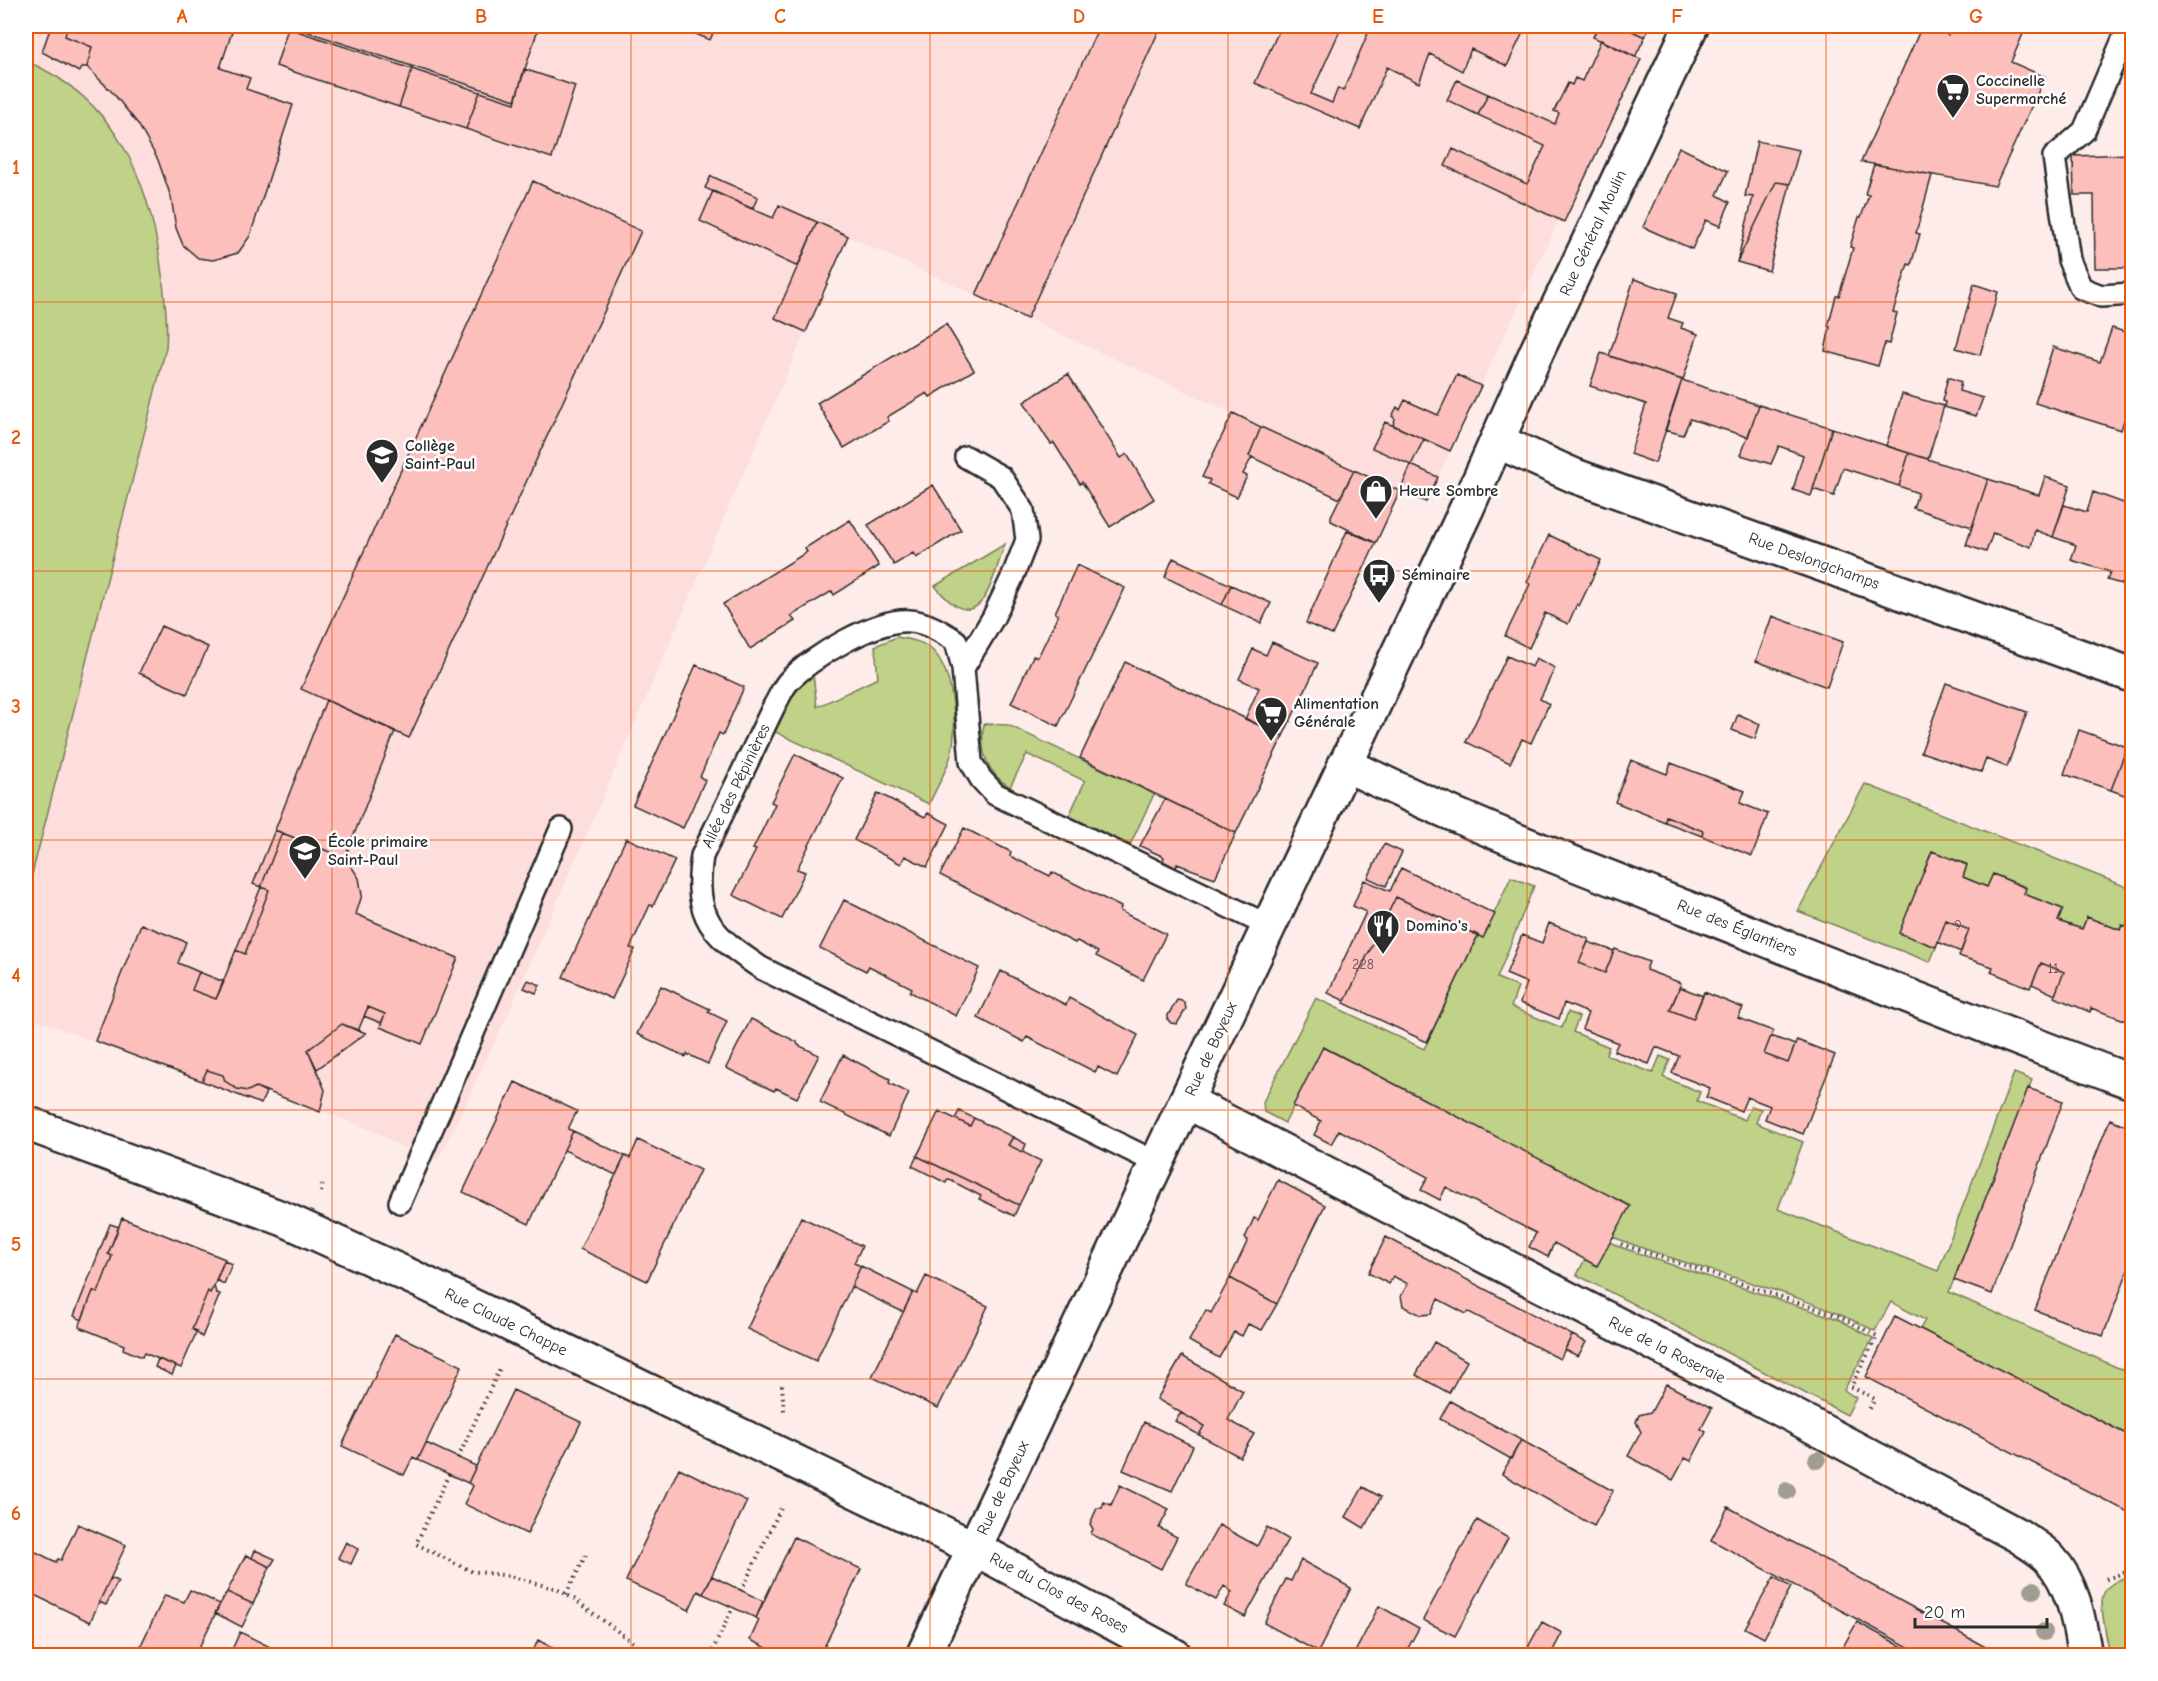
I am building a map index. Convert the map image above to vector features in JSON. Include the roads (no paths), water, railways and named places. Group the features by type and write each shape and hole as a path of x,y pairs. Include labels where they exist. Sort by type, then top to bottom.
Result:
{"street":[{"name":"Rue Général Moulin","path":"1497,441 1691,26"},
{"name":"Rue Deslongchamps","path":"1497,441 1575,476 2133,675"},
{"name":"Rue de Bayeux","path":"922,1656 1497,441"},
{"name":"Rue des Églantiers","path":"1346,764 1400,792 1542,850 1954,1015 2133,1082"},
{"name":"Rue de la Roseraie","path":"1186,1101 1764,1400 2019,1536 2049,1558 2066,1583 2078,1615 2085,1656"},
{"name":"Rue Claude Chappe","path":"26,1123 284,1219 414,1278 974,1548"},
{"name":"Rue du Clos des Roses","path":"974,1548 1175,1656"}],"lane":[{"path":"2130,26 2084,131 2054,157 2069,260 2081,288 2102,296 2133,294"},
{"path":"963,668 993,618 1027,540 1023,510 1001,477 966,457"},
{"name":"Allée des Pépinières","path":"1156,1163 760,968 728,946 710,924 701,905 699,880 702,856 774,706 788,682 811,663 846,640 882,625 909,621 934,628 956,640 963,668 971,762 981,779 995,794 1269,926"},
{"path":"400,1202 561,829"}],"place":[{"name":"Coccinelle Supermarché","path":"1953,119"},
{"name":"Collège Saint-Paul","path":"382,484"},
{"name":"Heure Sombre","path":"1376,520"},
{"name":"Séminaire","path":"1379,604"},
{"name":"Alimentation Générale","path":"1271,742"},
{"name":"École primaire Saint-Paul","path":"305,880"},
{"name":"Domino's","path":"1383,955"}]}
